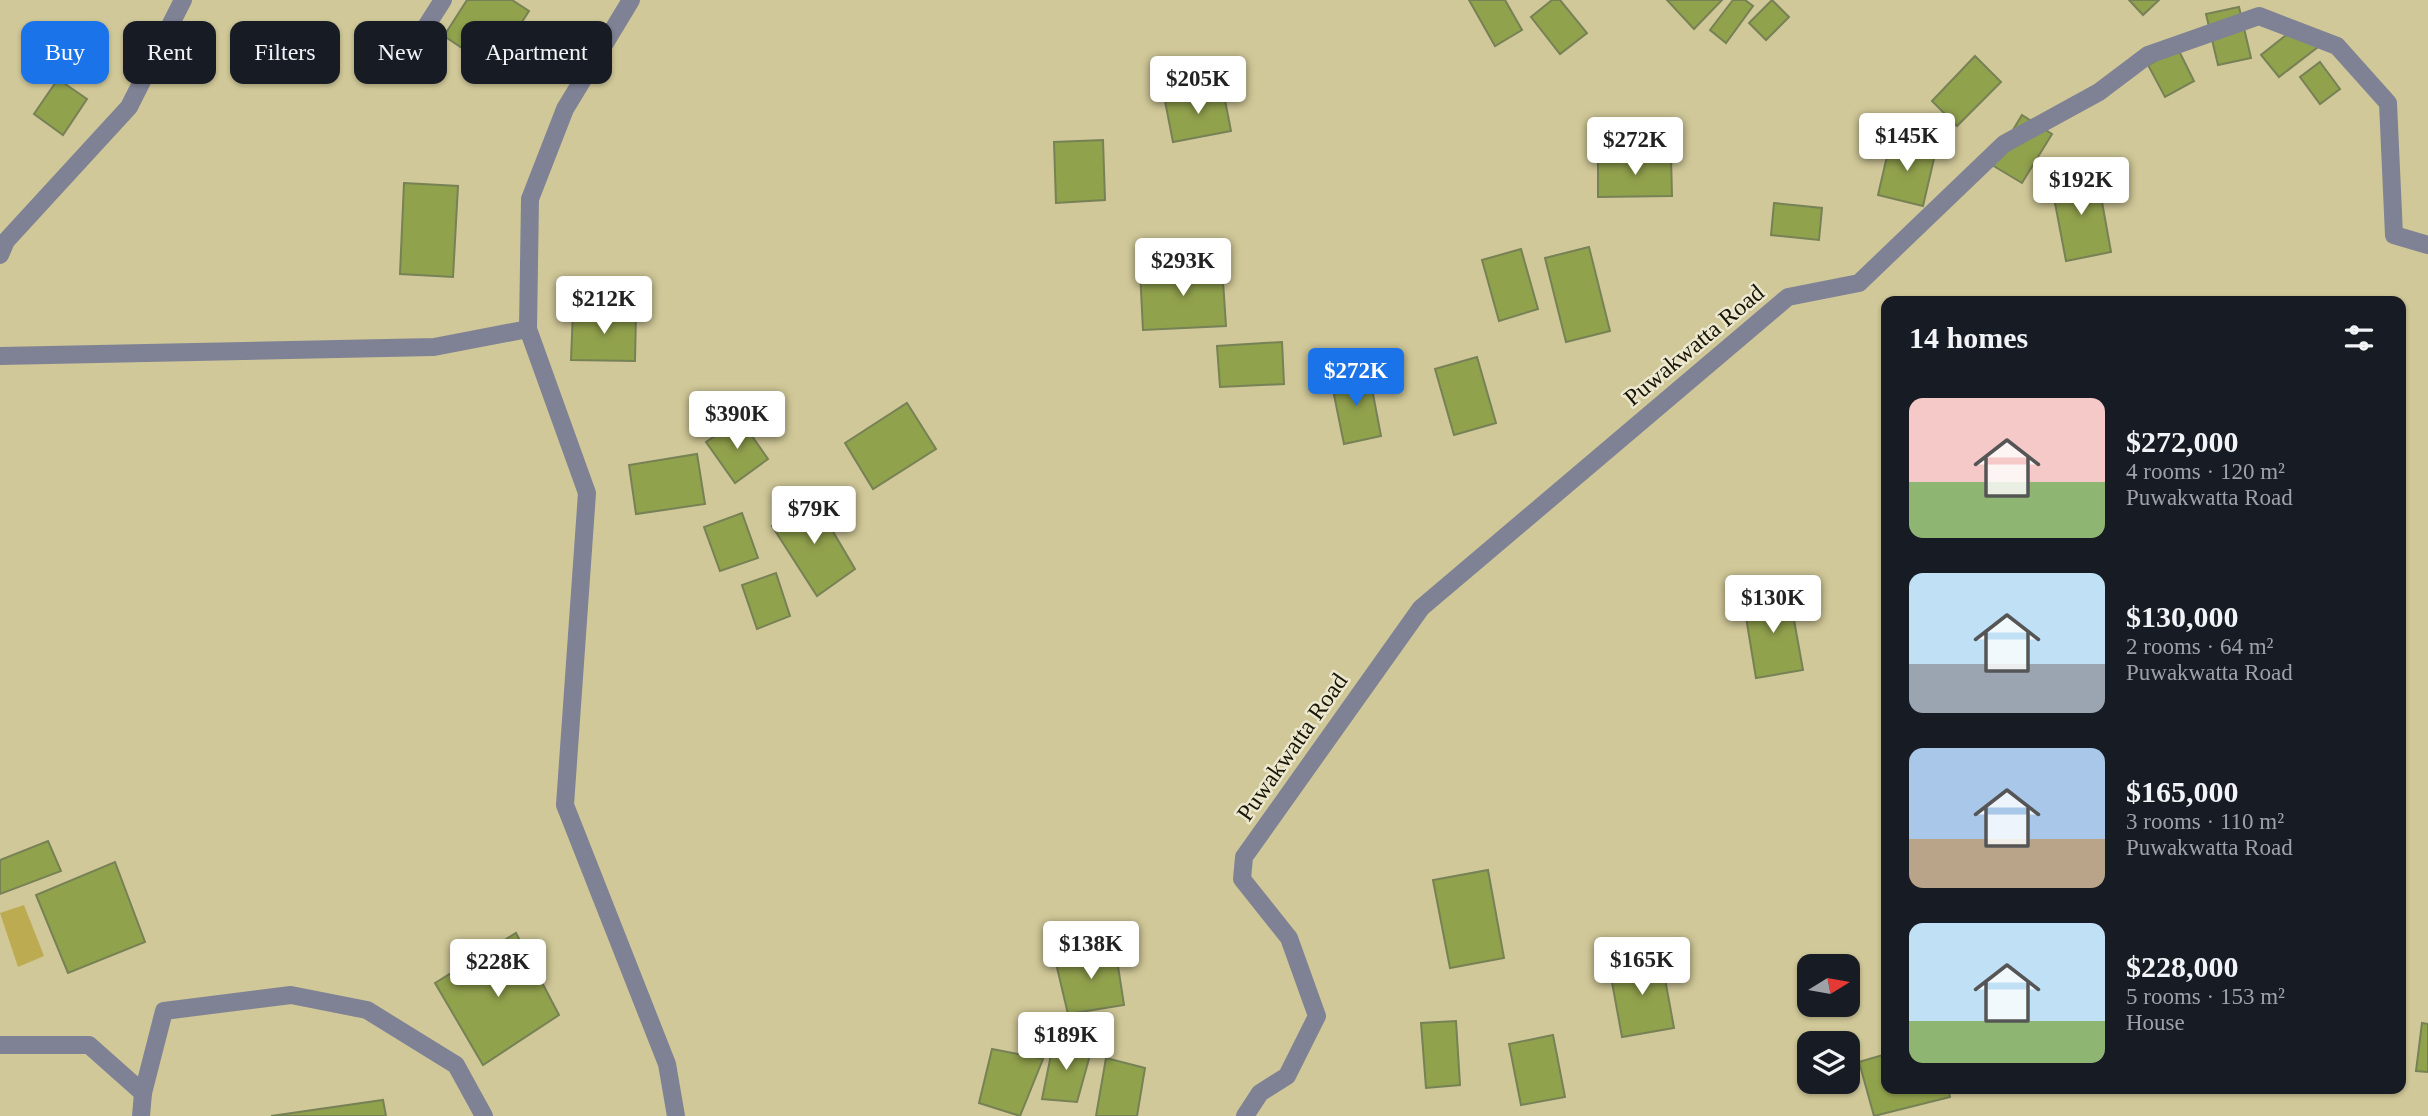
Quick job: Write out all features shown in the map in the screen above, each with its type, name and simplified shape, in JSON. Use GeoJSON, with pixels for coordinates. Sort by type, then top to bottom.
{"type":"FeatureCollection","features":[{"type":"Feature","properties":{"kind":"street"},"geometry":{"type":"LineString","coordinates":[[0,255],[6,241],[129,107],[183,0]]}},
{"type":"Feature","properties":{"kind":"street"},"geometry":{"type":"LineString","coordinates":[[430,21],[443,0]]}},
{"type":"Feature","properties":{"kind":"street"},"geometry":{"type":"LineString","coordinates":[[631,0],[565,109],[530,199],[528,329],[587,494],[565,805],[667,1064],[676,1116]]}},
{"type":"Feature","properties":{"kind":"street","name":"Puwakwatta Road"},"geometry":{"type":"LineString","coordinates":[[1245,1116],[1260,1093],[1287,1076],[1317,1016],[1289,938],[1242,879],[1244,857],[1421,608],[1788,297],[1859,284],[2004,144],[2099,92],[2148,55],[2259,16],[2337,46],[2388,103],[2394,235],[2428,245]]}},
{"type":"Feature","properties":{"kind":"street"},"geometry":{"type":"LineString","coordinates":[[0,356],[434,346],[528,329]]}},
{"type":"Feature","properties":{"kind":"street"},"geometry":{"type":"LineString","coordinates":[[141,1116],[143,1093],[164,1011],[291,995],[367,1010],[456,1065],[483,1108],[484,1116]]}},
{"type":"Feature","properties":{"kind":"street"},"geometry":{"type":"LineString","coordinates":[[0,1045],[89,1045],[143,1093]]}},
{"type":"Feature","properties":{"kind":"shaded area"},"geometry":{"type":"Polygon","coordinates":[[[24,905],[44,956],[18,967],[0,913],[24,905]]]}},
{"type":"Feature","properties":{"kind":"building"},"geometry":{"type":"Polygon","coordinates":[[[467,0],[512,0],[529,11],[523,21],[461,21],[461,47],[447,38],[447,31],[467,0]]]}},
{"type":"Feature","properties":{"kind":"building"},"geometry":{"type":"Polygon","coordinates":[[[1469,0],[1505,0],[1522,30],[1495,46],[1469,0]]]}},
{"type":"Feature","properties":{"kind":"building"},"geometry":{"type":"Polygon","coordinates":[[[1552,0],[1560,0],[1587,33],[1560,54],[1531,17],[1552,0]]]}},
{"type":"Feature","properties":{"kind":"building"},"geometry":{"type":"Polygon","coordinates":[[[1667,0],[1722,0],[1694,29],[1667,0]]]}},
{"type":"Feature","properties":{"kind":"building"},"geometry":{"type":"Polygon","coordinates":[[[1733,0],[1745,0],[1753,6],[1726,43],[1710,30],[1733,0]]]}},
{"type":"Feature","properties":{"kind":"building"},"geometry":{"type":"Polygon","coordinates":[[[1772,0],[1789,17],[1766,40],[1749,23],[1772,0]]]}},
{"type":"Feature","properties":{"kind":"building"},"geometry":{"type":"Polygon","coordinates":[[[2129,0],[2159,0],[2143,15],[2129,0]]]}},
{"type":"Feature","properties":{"kind":"building"},"geometry":{"type":"Polygon","coordinates":[[[2239,7],[2251,58],[2218,65],[2206,14],[2239,7]]]}},
{"type":"Feature","properties":{"kind":"building"},"geometry":{"type":"Polygon","coordinates":[[[2300,24],[2318,47],[2279,77],[2261,55],[2300,24]]]}},
{"type":"Feature","properties":{"kind":"building"},"geometry":{"type":"Polygon","coordinates":[[[2178,49],[2194,81],[2165,97],[2148,65],[2178,49]]]}},
{"type":"Feature","properties":{"kind":"building"},"geometry":{"type":"Polygon","coordinates":[[[1975,56],[2001,82],[1957,126],[1932,101],[1975,56]]]}},
{"type":"Feature","properties":{"kind":"building"},"geometry":{"type":"Polygon","coordinates":[[[2320,62],[2340,89],[2320,104],[2300,77],[2320,62]]]}},
{"type":"Feature","properties":{"kind":"building"},"geometry":{"type":"Polygon","coordinates":[[[55,84],[65,84],[87,99],[63,135],[34,114],[55,84]]]}},
{"type":"Feature","properties":{"kind":"building"},"geometry":{"type":"Polygon","coordinates":[[[1223,90],[1231,131],[1173,142],[1165,101],[1223,90]]]}},
{"type":"Feature","properties":{"kind":"building"},"geometry":{"type":"Polygon","coordinates":[[[2022,115],[2052,134],[2022,183],[1992,165],[2022,115]]]}},
{"type":"Feature","properties":{"kind":"building"},"geometry":{"type":"Polygon","coordinates":[[[1891,139],[1936,150],[1923,206],[1878,195],[1891,139]]]}},
{"type":"Feature","properties":{"kind":"building"},"geometry":{"type":"Polygon","coordinates":[[[1103,140],[1105,200],[1056,203],[1054,142],[1103,140]]]}},
{"type":"Feature","properties":{"kind":"building"},"geometry":{"type":"Polygon","coordinates":[[[1671,156],[1672,196],[1598,197],[1598,157],[1671,156]]]}},
{"type":"Feature","properties":{"kind":"building"},"geometry":{"type":"Polygon","coordinates":[[[2097,174],[2111,252],[2066,261],[2051,182],[2097,174]]]}},
{"type":"Feature","properties":{"kind":"building"},"geometry":{"type":"Polygon","coordinates":[[[404,183],[458,186],[453,277],[400,274],[404,183]]]}},
{"type":"Feature","properties":{"kind":"building"},"geometry":{"type":"Polygon","coordinates":[[[1774,203],[1822,208],[1819,240],[1771,235],[1774,203]]]}},
{"type":"Feature","properties":{"kind":"building"},"geometry":{"type":"Polygon","coordinates":[[[1589,247],[1610,331],[1566,342],[1545,258],[1589,247]]]}},
{"type":"Feature","properties":{"kind":"building"},"geometry":{"type":"Polygon","coordinates":[[[1521,249],[1538,309],[1499,321],[1482,260],[1521,249]]]}},
{"type":"Feature","properties":{"kind":"building"},"geometry":{"type":"Polygon","coordinates":[[[1222,266],[1226,326],[1143,330],[1140,271],[1222,266]]]}},
{"type":"Feature","properties":{"kind":"building"},"geometry":{"type":"Polygon","coordinates":[[[573,311],[636,312],[635,361],[571,360],[573,311]]]}},
{"type":"Feature","properties":{"kind":"building"},"geometry":{"type":"Polygon","coordinates":[[[1282,342],[1284,384],[1220,387],[1217,346],[1282,342]]]}},
{"type":"Feature","properties":{"kind":"building"},"geometry":{"type":"Polygon","coordinates":[[[1477,357],[1496,423],[1454,435],[1435,369],[1477,357]]]}},
{"type":"Feature","properties":{"kind":"building"},"geometry":{"type":"Polygon","coordinates":[[[1369,373],[1381,436],[1344,444],[1331,380],[1369,373]]]}},
{"type":"Feature","properties":{"kind":"building"},"geometry":{"type":"Polygon","coordinates":[[[907,403],[936,449],[873,489],[845,443],[907,403]]]}},
{"type":"Feature","properties":{"kind":"building"},"geometry":{"type":"Polygon","coordinates":[[[740,419],[768,459],[735,483],[706,442],[740,419]]]}},
{"type":"Feature","properties":{"kind":"building"},"geometry":{"type":"Polygon","coordinates":[[[697,454],[705,504],[636,514],[629,465],[697,454]]]}},
{"type":"Feature","properties":{"kind":"building"},"geometry":{"type":"Polygon","coordinates":[[[812,496],[855,569],[817,596],[772,526],[812,496]]]}},
{"type":"Feature","properties":{"kind":"building"},"geometry":{"type":"Polygon","coordinates":[[[742,513],[758,558],[720,571],[704,527],[742,513]]]}},
{"type":"Feature","properties":{"kind":"building"},"geometry":{"type":"Polygon","coordinates":[[[776,573],[790,616],[757,629],[742,585],[776,573]]]}},
{"type":"Feature","properties":{"kind":"building"},"geometry":{"type":"Polygon","coordinates":[[[1789,592],[1803,670],[1756,678],[1743,599],[1789,592]]]}},
{"type":"Feature","properties":{"kind":"building"},"geometry":{"type":"Polygon","coordinates":[[[48,841],[61,871],[0,894],[0,860],[48,841]]]}},
{"type":"Feature","properties":{"kind":"building"},"geometry":{"type":"Polygon","coordinates":[[[115,862],[145,942],[68,973],[36,895],[115,862]]]}},
{"type":"Feature","properties":{"kind":"building"},"geometry":{"type":"Polygon","coordinates":[[[1488,870],[1504,958],[1450,968],[1433,880],[1488,870]]]}},
{"type":"Feature","properties":{"kind":"building"},"geometry":{"type":"Polygon","coordinates":[[[516,933],[559,1015],[483,1065],[435,983],[516,933]]]}},
{"type":"Feature","properties":{"kind":"building"},"geometry":{"type":"Polygon","coordinates":[[[1115,947],[1124,1005],[1068,1014],[1055,959],[1115,947]]]}},
{"type":"Feature","properties":{"kind":"building"},"geometry":{"type":"Polygon","coordinates":[[[1661,957],[1674,1028],[1622,1037],[1609,966],[1661,957]]]}},
{"type":"Feature","properties":{"kind":"building"},"geometry":{"type":"Polygon","coordinates":[[[1456,1021],[1460,1085],[1426,1088],[1421,1023],[1456,1021]]]}},
{"type":"Feature","properties":{"kind":"building"},"geometry":{"type":"Polygon","coordinates":[[[2422,1023],[2428,1024],[2428,1072],[2416,1071],[2422,1023]]]}},
{"type":"Feature","properties":{"kind":"building"},"geometry":{"type":"Polygon","coordinates":[[[1553,1035],[1565,1097],[1521,1105],[1509,1044],[1553,1035]]]}},
{"type":"Feature","properties":{"kind":"building"},"geometry":{"type":"Polygon","coordinates":[[[1054,1040],[1092,1048],[1077,1102],[1042,1099],[1054,1040]]]}},
{"type":"Feature","properties":{"kind":"building"},"geometry":{"type":"Polygon","coordinates":[[[992,1049],[1043,1059],[1020,1116],[979,1103],[992,1049]]]}},
{"type":"Feature","properties":{"kind":"building"},"geometry":{"type":"Polygon","coordinates":[[[1881,1055],[1881,1094],[1949,1094],[1950,1097],[1874,1116],[1860,1062],[1881,1055]]]}},
{"type":"Feature","properties":{"kind":"building"},"geometry":{"type":"Polygon","coordinates":[[[1106,1058],[1145,1068],[1137,1116],[1096,1116],[1106,1058]]]}},
{"type":"Feature","properties":{"kind":"building"},"geometry":{"type":"Polygon","coordinates":[[[383,1100],[386,1116],[271,1116],[383,1100]]]}}]}
